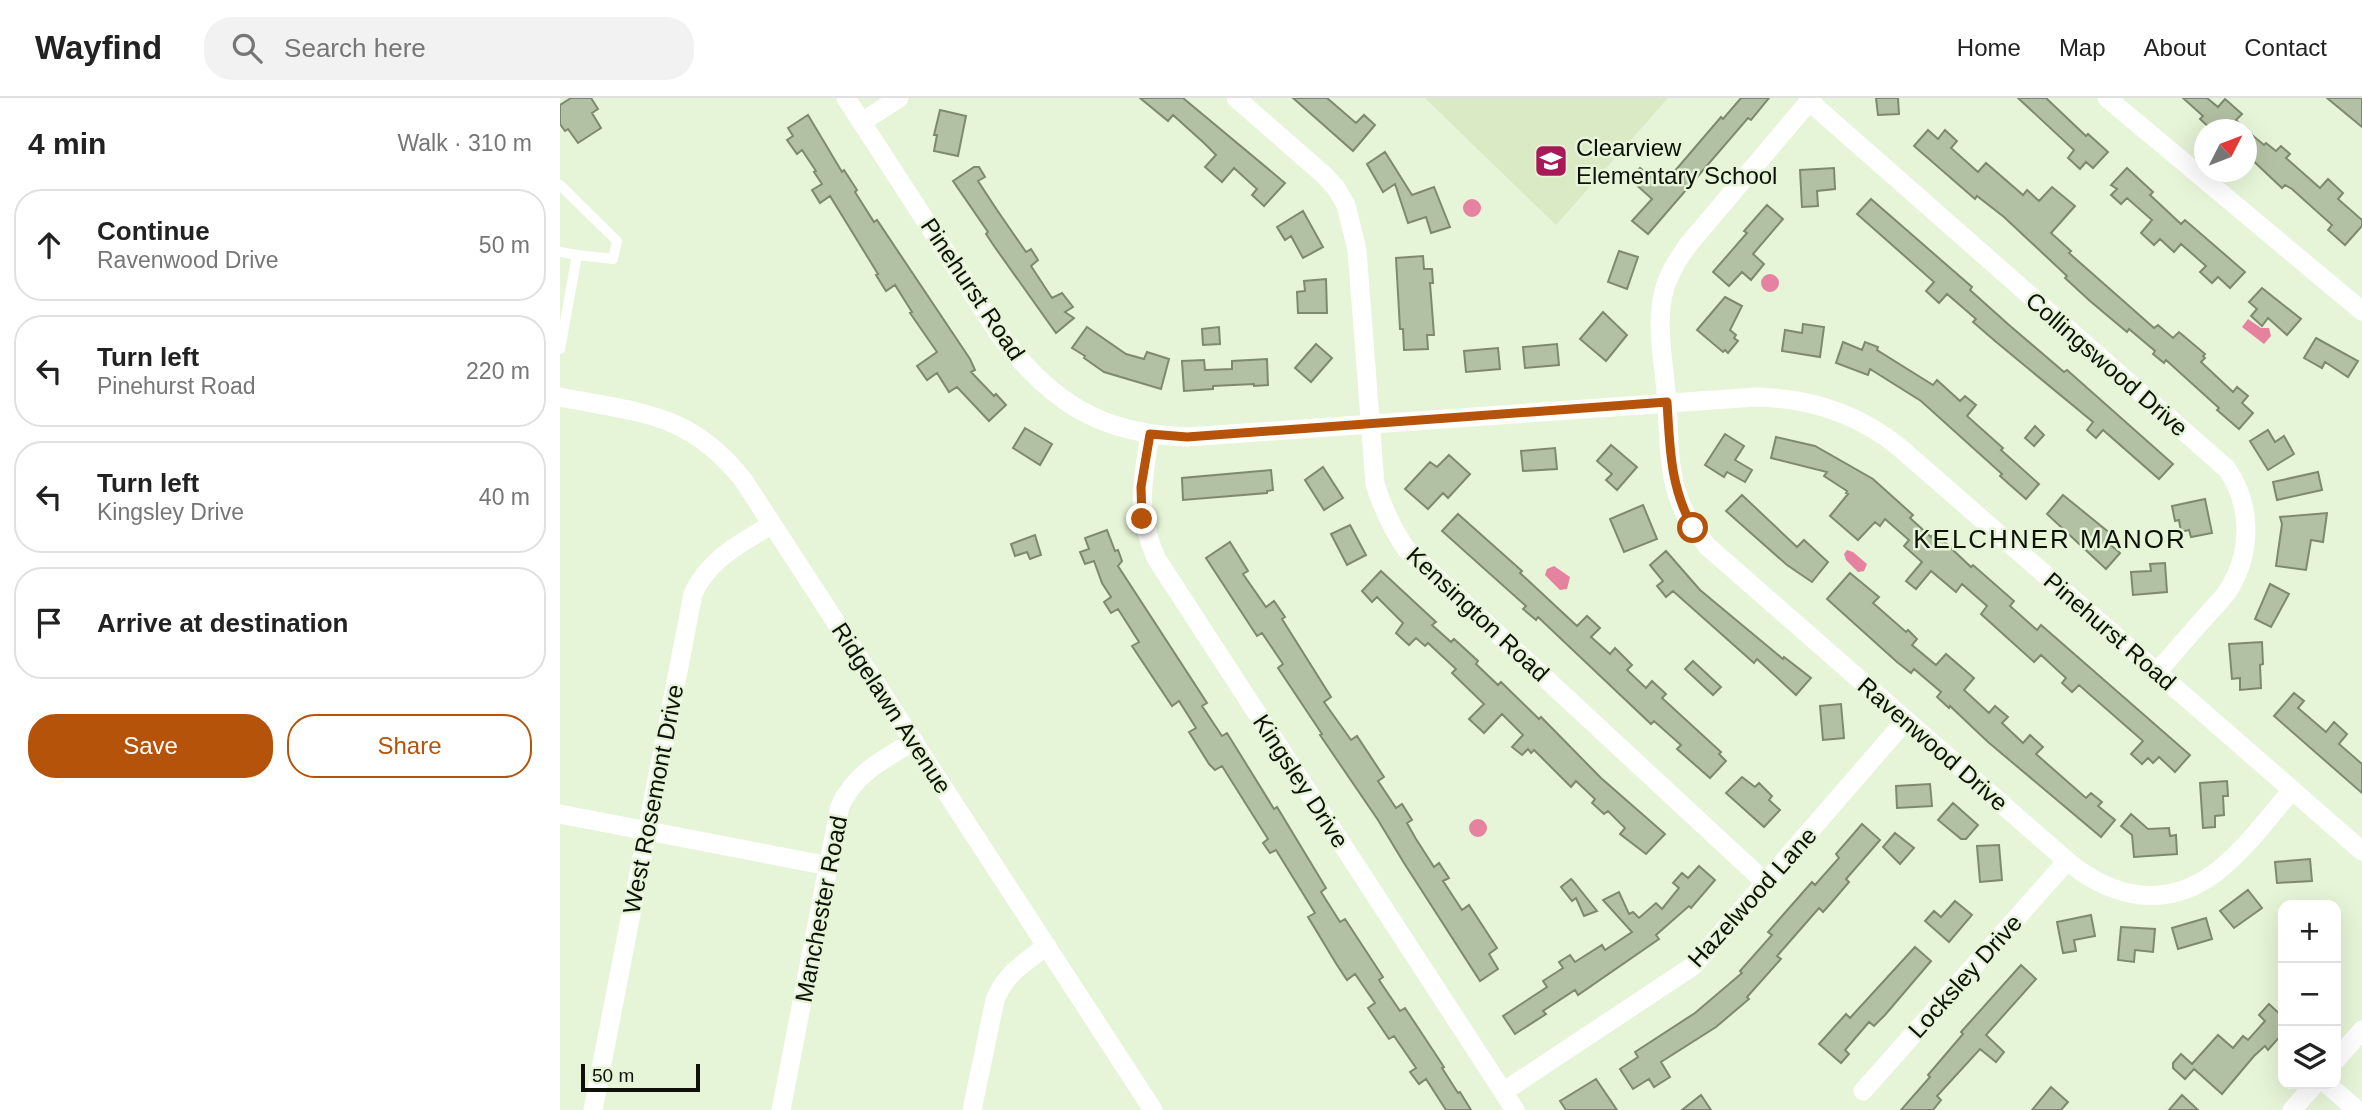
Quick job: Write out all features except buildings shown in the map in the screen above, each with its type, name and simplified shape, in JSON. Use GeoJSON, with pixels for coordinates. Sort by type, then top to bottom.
{"type":"FeatureCollection","features":[{"type":"Feature","properties":{"kind":"street","name":"Pinehurst Road"},"geometry":{"type":"LineString","coordinates":[[846,98],[1018,360],[1050,391],[1068,404],[1113,425],[1150,434],[1187,437],[1667,402],[1785,398],[1837,410],[1870,426],[1899,447],[2362,851]]}},
{"type":"Feature","properties":{"kind":"street"},"geometry":{"type":"LineString","coordinates":[[862,122],[899,98]]}},
{"type":"Feature","properties":{"kind":"street","name":"Kensington Road"},"geometry":{"type":"LineString","coordinates":[[1236,98],[1324,175],[1346,205],[1357,250],[1376,484],[1383,510],[1393,531],[1407,550],[1766,883]]}},
{"type":"Feature","properties":{"kind":"street"},"geometry":{"type":"LineString","coordinates":[[2107,98],[2362,311]]}},
{"type":"Feature","properties":{"kind":"street","name":"Ravenwood Drive"},"geometry":{"type":"LineString","coordinates":[[1810,100],[1688,245],[1665,287],[1660,322],[1674,482],[1683,510],[1693,528],[1707,546],[2067,861],[2086,877],[2103,886],[2122,892],[2151,895],[2180,891],[2198,883],[2230,860],[2292,790]]}},
{"type":"Feature","properties":{"kind":"street","name":"Collingswood Drive"},"geometry":{"type":"LineString","coordinates":[[1810,100],[2227,469],[2237,484],[2244,501],[2246,520],[2243,556],[2238,571],[2230,589],[2157,673]]}},
{"type":"Feature","properties":{"kind":"street","name":"Ridgelawn Avenue"},"geometry":{"type":"LineString","coordinates":[[560,397],[646,414],[672,422],[696,434],[727,460],[744,481],[1153,1110]]}},
{"type":"Feature","properties":{"kind":"street","name":"Kingsley Drive"},"geometry":{"type":"LineString","coordinates":[[1150,434],[1141,498],[1142,519],[1156,558],[1515,1110]]}},
{"type":"Feature","properties":{"kind":"street","name":"West Rosemont Drive"},"geometry":{"type":"LineString","coordinates":[[593,1110],[694,594],[700,578],[711,565],[772,524]]}},
{"type":"Feature","properties":{"kind":"street","name":"Hazelwood Lane"},"geometry":{"type":"LineString","coordinates":[[1503,1092],[1680,976],[1714,944],[1906,720]]}},
{"type":"Feature","properties":{"kind":"street","name":"Manchester Road"},"geometry":{"type":"LineString","coordinates":[[781,1110],[841,806],[848,790],[859,777],[914,741]]}},
{"type":"Feature","properties":{"kind":"street"},"geometry":{"type":"LineString","coordinates":[[560,814],[829,866]]}},
{"type":"Feature","properties":{"kind":"street","name":"Locksley Drive"},"geometry":{"type":"LineString","coordinates":[[1863,1091],[2067,861]]}},
{"type":"Feature","properties":{"kind":"street"},"geometry":{"type":"LineString","coordinates":[[972,1110],[999,989],[1014,970],[1047,946]]}},
{"type":"Feature","properties":{"kind":"street"},"geometry":{"type":"LineString","coordinates":[[2341,1054],[2362,1030]]}},
{"type":"Feature","properties":{"kind":"street"},"geometry":{"type":"LineString","coordinates":[[2292,1110],[2311,1089]]}},
{"type":"Feature","properties":{"kind":"street"},"geometry":{"type":"LineString","coordinates":[[2333,1089],[2357,1110]]}},
{"type":"Feature","properties":{"kind":"lane"},"geometry":{"type":"LineString","coordinates":[[560,185],[617,241],[613,259],[560,252]]}},
{"type":"Feature","properties":{"kind":"lane"},"geometry":{"type":"LineString","coordinates":[[560,349],[577,255]]}},
{"type":"Feature","properties":{"kind":"shaded area","name":"Clearview Elementary School"},"geometry":{"type":"Polygon","coordinates":[[[1425,98],[1668,98],[1556,225],[1425,98]]]}},
{"type":"Feature","properties":{"kind":"shaded area"},"geometry":{"type":"Polygon","coordinates":[[[1468,199],[1476,199],[1481,208],[1479,215],[1468,217],[1463,212],[1463,204],[1468,199]]]}},
{"type":"Feature","properties":{"kind":"shaded area"},"geometry":{"type":"Polygon","coordinates":[[[1770,274],[1776,277],[1779,283],[1776,289],[1770,292],[1764,289],[1761,283],[1764,277],[1770,274]]]}},
{"type":"Feature","properties":{"kind":"shaded area"},"geometry":{"type":"Polygon","coordinates":[[[2248,319],[2261,328],[2269,328],[2271,336],[2264,344],[2242,327],[2248,319]]]}},
{"type":"Feature","properties":{"kind":"shaded area"},"geometry":{"type":"Polygon","coordinates":[[[1847,550],[1867,564],[1864,571],[1858,572],[1846,560],[1844,554],[1847,550]]]}},
{"type":"Feature","properties":{"kind":"shaded area"},"geometry":{"type":"Polygon","coordinates":[[[1554,566],[1570,577],[1567,589],[1560,590],[1545,575],[1547,569],[1554,566]]]}},
{"type":"Feature","properties":{"kind":"shaded area"},"geometry":{"type":"Polygon","coordinates":[[[1478,819],[1484,822],[1487,828],[1484,834],[1478,837],[1472,834],[1469,828],[1472,822],[1478,819]]]}},
{"type":"Feature","properties":{"kind":"place","name":"Clearview Elementary School"},"geometry":{"type":"Point","coordinates":[1551,161]}},
{"type":"Feature","properties":{"kind":"district","name":"KELCHNER MANOR"},"geometry":{"type":"Point","coordinates":[2050,539]}},
{"type":"Feature","properties":{"kind":"route"},"geometry":{"type":"LineString","coordinates":[[1142,519],[1141,487],[1150,434],[1187,437],[1667,402],[1675,489],[1693,528]]}}]}
